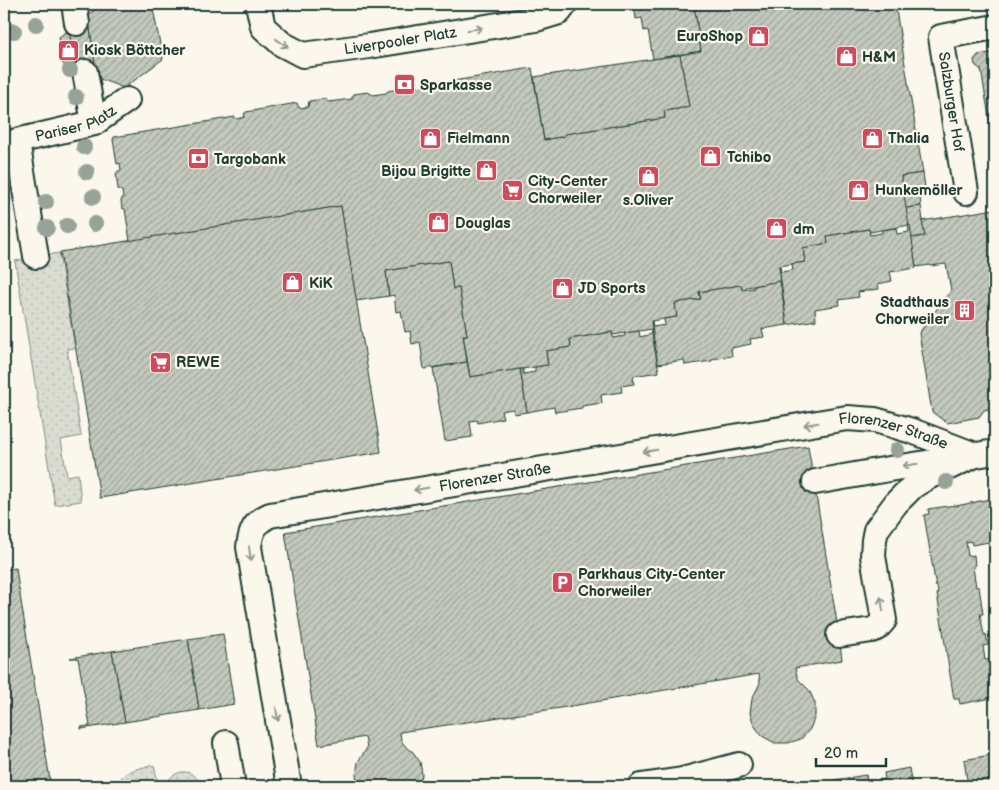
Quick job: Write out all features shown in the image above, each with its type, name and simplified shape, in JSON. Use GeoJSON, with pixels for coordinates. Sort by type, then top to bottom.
{"type":"FeatureCollection","features":[{"type":"Feature","properties":{"kind":"street","name":"Liverpooler Platz"},"geometry":{"type":"LineString","coordinates":[[258,4],[263,27],[282,44],[303,55],[536,19],[560,12],[565,4]]}},
{"type":"Feature","properties":{"kind":"street","name":"Salzburger Hof"},"geometry":{"type":"LineString","coordinates":[[966,192],[941,37],[995,27]]}},
{"type":"Feature","properties":{"kind":"street"},"geometry":{"type":"LineString","coordinates":[[85,72],[94,123]]}},
{"type":"Feature","properties":{"kind":"street","name":"Pariser Platz"},"geometry":{"type":"LineString","coordinates":[[36,256],[8,144],[94,123],[127,100]]}},
{"type":"Feature","properties":{"kind":"street","name":"Florenzer Straße"},"geometry":{"type":"LineString","coordinates":[[289,786],[249,547],[250,536],[255,526],[262,519],[270,515],[847,418],[875,420],[985,454]]}},
{"type":"Feature","properties":{"kind":"street"},"geometry":{"type":"LineString","coordinates":[[815,482],[890,468],[985,454]]}},
{"type":"Feature","properties":{"kind":"street"},"geometry":{"type":"LineString","coordinates":[[839,635],[872,630],[877,628],[884,620],[873,556],[874,540],[876,530],[896,502],[909,489],[926,478],[985,454]]}},
{"type":"Feature","properties":{"kind":"street"},"geometry":{"type":"LineString","coordinates":[[226,743],[232,786]]}},
{"type":"Feature","properties":{"kind":"street"},"geometry":{"type":"LineString","coordinates":[[641,786],[682,780],[739,765]]}},
{"type":"Feature","properties":{"kind":"shaded area"},"geometry":{"type":"Polygon","coordinates":[[[59,253],[75,348],[67,349],[81,436],[61,440],[67,476],[78,474],[81,501],[55,505],[15,261],[59,253]]]}},
{"type":"Feature","properties":{"kind":"shaded area"},"geometry":{"type":"Polygon","coordinates":[[[154,765],[158,783],[180,772],[184,772],[194,776],[202,786],[118,786],[123,776],[127,773],[154,765]]]}},
{"type":"Feature","properties":{"kind":"building"},"geometry":{"type":"Polygon","coordinates":[[[102,4],[152,4],[163,59],[124,88],[97,78],[88,15],[102,4]]]}},
{"type":"Feature","properties":{"kind":"building"},"geometry":{"type":"Polygon","coordinates":[[[634,4],[694,4],[701,51],[653,59],[648,30],[644,31],[642,18],[636,19],[634,4]]]}},
{"type":"Feature","properties":{"kind":"building","name":"City-Center Chorweiler"},"geometry":{"type":"Polygon","coordinates":[[[694,4],[895,4],[923,173],[901,176],[910,225],[870,232],[869,229],[827,236],[828,243],[803,248],[805,262],[779,266],[781,281],[742,288],[741,285],[699,292],[701,299],[675,303],[677,317],[651,321],[652,329],[613,335],[612,332],[570,339],[571,347],[546,351],[548,365],[470,377],[463,335],[467,335],[459,288],[453,289],[449,261],[386,271],[389,296],[356,301],[341,206],[130,241],[125,209],[122,208],[122,191],[118,189],[116,174],[118,171],[121,171],[120,163],[117,164],[114,137],[235,117],[237,119],[245,117],[244,114],[246,112],[297,103],[299,108],[308,107],[309,101],[325,99],[328,102],[352,99],[354,94],[368,92],[373,95],[409,87],[532,68],[544,140],[565,136],[565,134],[665,118],[664,111],[689,107],[680,55],[701,51],[694,4]]]}},
{"type":"Feature","properties":{"kind":"building"},"geometry":{"type":"Polygon","coordinates":[[[88,15],[97,78],[70,67],[73,64],[70,35],[66,32],[88,15]]]}},
{"type":"Feature","properties":{"kind":"building"},"geometry":{"type":"Polygon","coordinates":[[[66,32],[70,35],[73,64],[70,67],[63,64],[59,37],[66,32]]]}},
{"type":"Feature","properties":{"kind":"building"},"geometry":{"type":"Polygon","coordinates":[[[995,52],[995,154],[981,69],[975,65],[974,60],[978,55],[995,52]]]}},
{"type":"Feature","properties":{"kind":"building"},"geometry":{"type":"Polygon","coordinates":[[[680,55],[689,107],[664,111],[665,118],[565,134],[565,136],[544,140],[534,77],[680,55]]]}},
{"type":"Feature","properties":{"kind":"building"},"geometry":{"type":"Polygon","coordinates":[[[923,173],[925,187],[919,188],[921,206],[906,208],[901,176],[923,173]]]}},
{"type":"Feature","properties":{"kind":"building"},"geometry":{"type":"Polygon","coordinates":[[[341,206],[381,452],[100,498],[60,252],[341,206]]]}},
{"type":"Feature","properties":{"kind":"building"},"geometry":{"type":"Polygon","coordinates":[[[921,206],[925,236],[911,238],[906,208],[921,206]]]}},
{"type":"Feature","properties":{"kind":"building","name":"Stadthaus Chorweiler"},"geometry":{"type":"Polygon","coordinates":[[[995,209],[995,408],[984,410],[979,417],[947,423],[932,412],[919,333],[951,290],[946,264],[916,267],[911,238],[925,236],[922,221],[995,209]]]}},
{"type":"Feature","properties":{"kind":"building"},"geometry":{"type":"Polygon","coordinates":[[[910,225],[916,268],[890,272],[892,281],[878,284],[879,289],[858,292],[859,297],[839,300],[840,305],[815,309],[816,320],[787,325],[779,266],[781,272],[793,270],[792,264],[805,262],[803,248],[828,243],[827,236],[869,229],[870,235],[882,233],[882,230],[896,228],[897,234],[909,232],[908,226],[910,225]]]}},
{"type":"Feature","properties":{"kind":"building"},"geometry":{"type":"Polygon","coordinates":[[[449,261],[453,289],[459,288],[467,335],[463,335],[467,362],[424,369],[420,342],[412,344],[410,331],[405,332],[401,311],[396,312],[394,295],[389,296],[386,271],[449,261]]]}},
{"type":"Feature","properties":{"kind":"building"},"geometry":{"type":"Polygon","coordinates":[[[780,281],[787,325],[762,329],[764,337],[750,339],[751,344],[731,348],[732,356],[685,365],[684,360],[658,364],[651,321],[653,327],[665,325],[664,319],[677,317],[675,303],[701,299],[699,292],[741,285],[742,290],[780,281]]]}},
{"type":"Feature","properties":{"kind":"building"},"geometry":{"type":"Polygon","coordinates":[[[639,331],[640,337],[652,334],[659,372],[633,376],[634,384],[621,386],[622,392],[601,395],[602,403],[555,412],[554,407],[527,412],[520,369],[523,369],[523,374],[535,372],[535,367],[548,365],[546,351],[571,347],[570,339],[612,332],[613,338],[625,336],[625,333],[639,331]]]}},
{"type":"Feature","properties":{"kind":"building"},"geometry":{"type":"Polygon","coordinates":[[[467,362],[470,377],[520,369],[527,412],[514,414],[513,409],[501,411],[503,418],[478,423],[477,420],[470,421],[472,437],[445,441],[433,368],[467,362]]]}},
{"type":"Feature","properties":{"kind":"building","name":"Parkhaus City-Center Chorweiler"},"geometry":{"type":"Polygon","coordinates":[[[808,446],[842,660],[795,668],[798,679],[809,690],[815,703],[815,716],[810,729],[801,739],[788,743],[775,743],[762,736],[754,725],[750,713],[752,699],[760,683],[759,674],[560,708],[400,732],[404,745],[413,752],[420,762],[422,774],[420,786],[358,786],[356,775],[358,762],[367,748],[365,737],[319,745],[285,532],[808,446]]]}},
{"type":"Feature","properties":{"kind":"building"},"geometry":{"type":"Polygon","coordinates":[[[995,498],[995,541],[972,545],[971,541],[966,542],[968,556],[974,555],[975,566],[973,567],[976,587],[979,587],[983,614],[980,614],[988,645],[983,646],[985,660],[994,659],[993,655],[995,655],[995,697],[960,704],[959,699],[954,699],[924,515],[929,514],[928,509],[956,506],[995,498]]]}},
{"type":"Feature","properties":{"kind":"building"},"geometry":{"type":"Polygon","coordinates":[[[16,568],[51,786],[6,786],[4,772],[4,570],[16,568]]]}},
{"type":"Feature","properties":{"kind":"building"},"geometry":{"type":"Polygon","coordinates":[[[223,634],[234,704],[199,710],[188,639],[223,634]]]}},
{"type":"Feature","properties":{"kind":"building"},"geometry":{"type":"Polygon","coordinates":[[[188,639],[199,710],[125,722],[112,651],[188,639]]]}},
{"type":"Feature","properties":{"kind":"building"},"geometry":{"type":"Polygon","coordinates":[[[112,651],[125,722],[81,729],[81,727],[90,726],[78,658],[70,658],[112,651]]]}},
{"type":"Feature","properties":{"kind":"building"},"geometry":{"type":"Polygon","coordinates":[[[995,754],[995,786],[968,786],[964,760],[995,754]]]}},
{"type":"Feature","properties":{"kind":"building"},"geometry":{"type":"Polygon","coordinates":[[[909,768],[912,786],[816,786],[820,780],[826,784],[834,783],[834,780],[866,775],[867,782],[885,779],[884,773],[909,768]]]}},
{"type":"Feature","properties":{"kind":"place","name":"EuroShop"},"geometry":{"type":"Point","coordinates":[759,36]}},
{"type":"Feature","properties":{"kind":"place","name":"Kiosk Böttcher"},"geometry":{"type":"Point","coordinates":[68,50]}},
{"type":"Feature","properties":{"kind":"place","name":"H&M"},"geometry":{"type":"Point","coordinates":[846,57]}},
{"type":"Feature","properties":{"kind":"place","name":"Sparkasse"},"geometry":{"type":"Point","coordinates":[404,85]}},
{"type":"Feature","properties":{"kind":"place","name":"Fielmann"},"geometry":{"type":"Point","coordinates":[431,138]}},
{"type":"Feature","properties":{"kind":"place","name":"Thalia"},"geometry":{"type":"Point","coordinates":[872,138]}},
{"type":"Feature","properties":{"kind":"place","name":"Tchibo"},"geometry":{"type":"Point","coordinates":[711,157]}},
{"type":"Feature","properties":{"kind":"place","name":"Targobank"},"geometry":{"type":"Point","coordinates":[198,159]}},
{"type":"Feature","properties":{"kind":"place","name":"Bijou Brigitte"},"geometry":{"type":"Point","coordinates":[487,171]}},
{"type":"Feature","properties":{"kind":"place","name":"s.Oliver"},"geometry":{"type":"Point","coordinates":[648,177]}},
{"type":"Feature","properties":{"kind":"place","name":"City-Center Chorweiler"},"geometry":{"type":"Point","coordinates":[512,190]}},
{"type":"Feature","properties":{"kind":"place","name":"Hunkemöller"},"geometry":{"type":"Point","coordinates":[859,190]}},
{"type":"Feature","properties":{"kind":"place","name":"Douglas"},"geometry":{"type":"Point","coordinates":[439,223]}},
{"type":"Feature","properties":{"kind":"place","name":"dm"},"geometry":{"type":"Point","coordinates":[777,229]}},
{"type":"Feature","properties":{"kind":"place","name":"KiK"},"geometry":{"type":"Point","coordinates":[293,283]}},
{"type":"Feature","properties":{"kind":"place","name":"JD Sports"},"geometry":{"type":"Point","coordinates":[562,288]}},
{"type":"Feature","properties":{"kind":"place","name":"Stadthaus Chorweiler"},"geometry":{"type":"Point","coordinates":[965,311]}},
{"type":"Feature","properties":{"kind":"place","name":"REWE"},"geometry":{"type":"Point","coordinates":[160,362]}},
{"type":"Feature","properties":{"kind":"place","name":"Parkhaus City-Center Chorweiler"},"geometry":{"type":"Point","coordinates":[562,583]}}]}
